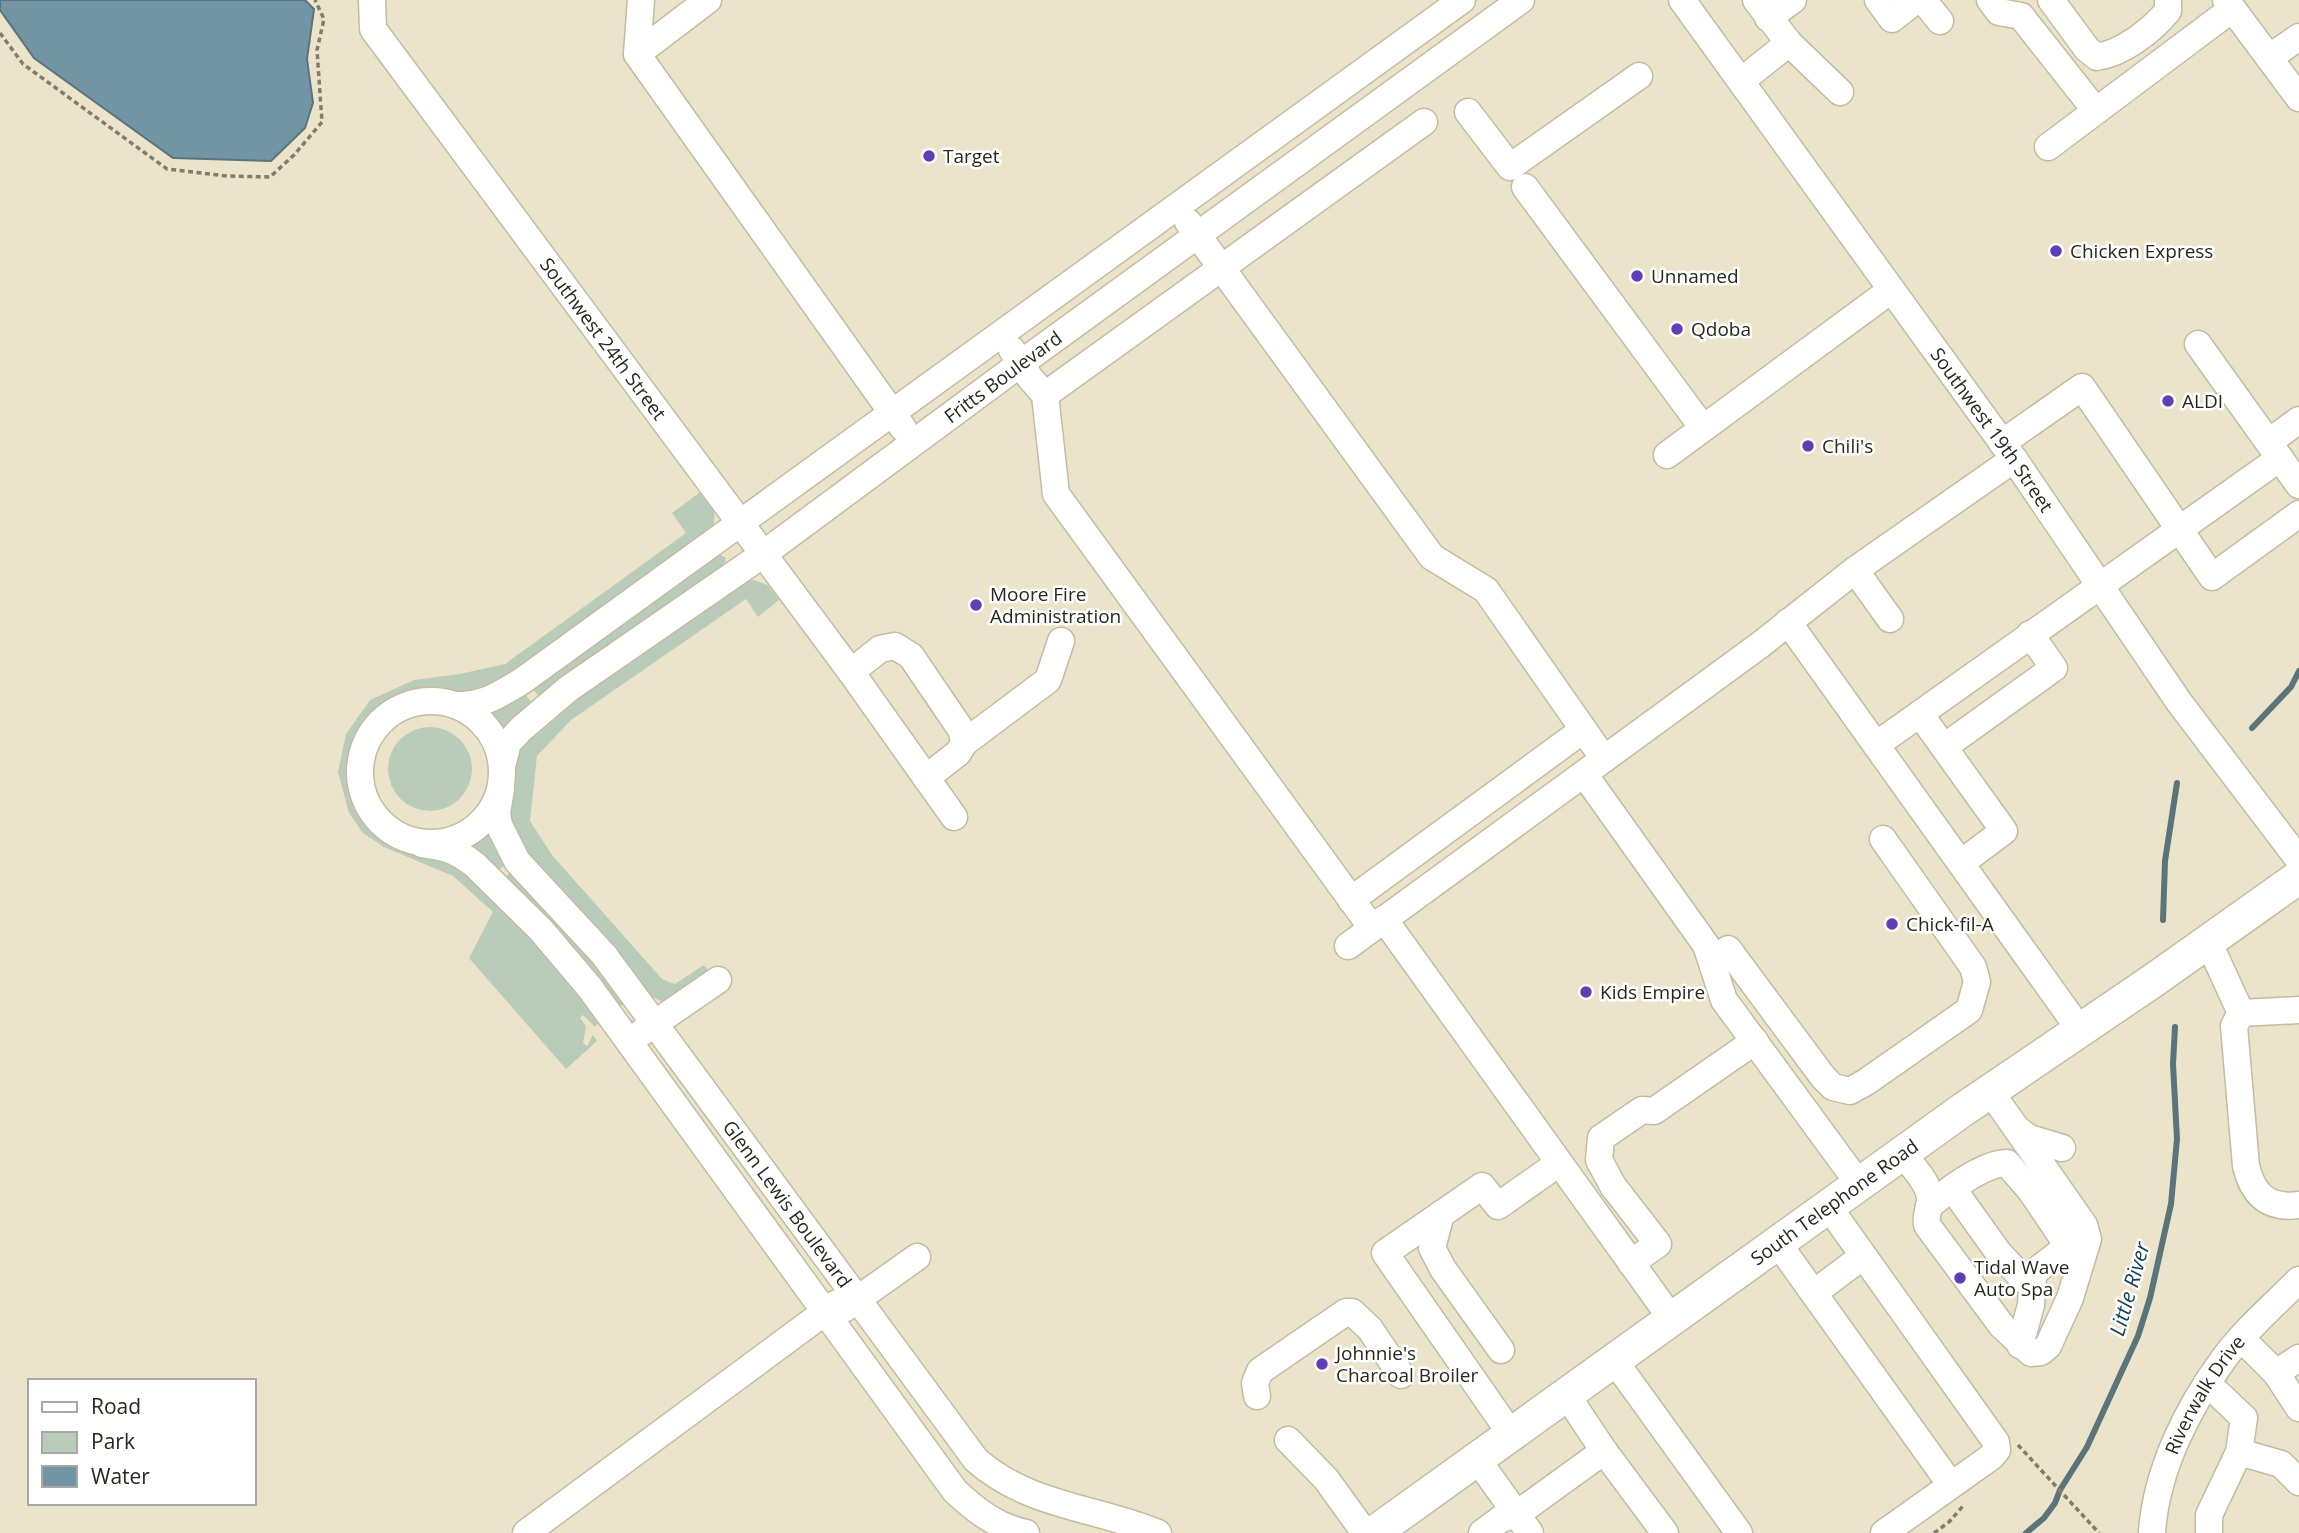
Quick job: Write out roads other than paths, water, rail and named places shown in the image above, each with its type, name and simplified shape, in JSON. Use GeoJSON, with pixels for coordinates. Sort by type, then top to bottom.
{"type":"FeatureCollection","features":[{"type":"Feature","properties":{"kind":"main road","name":"South Telephone Road"},"geometry":{"type":"LineString","coordinates":[[1374,1533],[1859,1184],[1911,1165],[1995,1088],[2299,877]]}},
{"type":"Feature","properties":{"kind":"street","name":"Southwest 24th Street"},"geometry":{"type":"LineString","coordinates":[[372,0],[373,29],[851,672],[954,817]]}},
{"type":"Feature","properties":{"kind":"street"},"geometry":{"type":"LineString","coordinates":[[641,0],[637,54],[913,443]]}},
{"type":"Feature","properties":{"kind":"street","name":"Fritts Boulevard"},"geometry":{"type":"LineString","coordinates":[[456,705],[473,705],[499,695],[522,681],[1462,0]]}},
{"type":"Feature","properties":{"kind":"street","name":"Fritts Boulevard"},"geometry":{"type":"LineString","coordinates":[[501,777],[508,743],[568,689],[762,555],[1521,0]]}},
{"type":"Feature","properties":{"kind":"street","name":"Southwest 19th Street"},"geometry":{"type":"LineString","coordinates":[[1682,0],[2008,451],[2179,702],[2299,860]]}},
{"type":"Feature","properties":{"kind":"street"},"geometry":{"type":"LineString","coordinates":[[1793,0],[1762,9],[1789,43],[1840,92]]}},
{"type":"Feature","properties":{"kind":"street"},"geometry":{"type":"LineString","coordinates":[[1878,0],[1892,19],[1916,0]]}},
{"type":"Feature","properties":{"kind":"street"},"geometry":{"type":"LineString","coordinates":[[1923,0],[1940,20]]}},
{"type":"Feature","properties":{"kind":"street"},"geometry":{"type":"LineString","coordinates":[[1990,0],[1999,12],[2021,16],[2096,111]]}},
{"type":"Feature","properties":{"kind":"street"},"geometry":{"type":"LineString","coordinates":[[2021,16],[2043,0]]}},
{"type":"Feature","properties":{"kind":"street"},"geometry":{"type":"LineString","coordinates":[[2051,0],[2087,49],[2096,57],[2112,55],[2166,8],[2185,44]]}},
{"type":"Feature","properties":{"kind":"street"},"geometry":{"type":"LineString","coordinates":[[637,54],[705,1]]}},
{"type":"Feature","properties":{"kind":"street"},"geometry":{"type":"LineString","coordinates":[[2048,146],[2185,44],[2229,5],[2299,98]]}},
{"type":"Feature","properties":{"kind":"street"},"geometry":{"type":"LineString","coordinates":[[2269,58],[2299,37]]}},
{"type":"Feature","properties":{"kind":"street"},"geometry":{"type":"LineString","coordinates":[[1741,81],[1789,43]]}},
{"type":"Feature","properties":{"kind":"street"},"geometry":{"type":"LineString","coordinates":[[1468,112],[1510,167],[1639,76]]}},
{"type":"Feature","properties":{"kind":"street"},"geometry":{"type":"LineString","coordinates":[[1045,395],[1424,122]]}},
{"type":"Feature","properties":{"kind":"street"},"geometry":{"type":"LineString","coordinates":[[1525,187],[1703,428]]}},
{"type":"Feature","properties":{"kind":"street"},"geometry":{"type":"LineString","coordinates":[[1177,206],[1432,557],[1486,590],[1583,730],[1594,766],[1706,945],[1724,1000],[1859,1184]]}},
{"type":"Feature","properties":{"kind":"street"},"geometry":{"type":"LineString","coordinates":[[1667,455],[1891,290]]}},
{"type":"Feature","properties":{"kind":"street"},"geometry":{"type":"LineString","coordinates":[[1003,333],[1020,364],[1045,395],[1056,494],[1352,900],[1378,923],[1559,1163],[1671,1318]]}},
{"type":"Feature","properties":{"kind":"street"},"geometry":{"type":"LineString","coordinates":[[2199,344],[2299,485]]}},
{"type":"Feature","properties":{"kind":"street"},"geometry":{"type":"LineString","coordinates":[[1348,946],[1788,622],[2008,451],[2082,387],[2212,577],[2299,514]]}},
{"type":"Feature","properties":{"kind":"street"},"geometry":{"type":"LineString","coordinates":[[1876,745],[2179,529],[2274,450],[2299,420]]}},
{"type":"Feature","properties":{"kind":"street"},"geometry":{"type":"LineString","coordinates":[[1855,570],[1890,619]]}},
{"type":"Feature","properties":{"kind":"street"},"geometry":{"type":"LineString","coordinates":[[1788,622],[2080,1030]]}},
{"type":"Feature","properties":{"kind":"street"},"geometry":{"type":"LineString","coordinates":[[1944,747],[2054,668],[2030,634]]}},
{"type":"Feature","properties":{"kind":"street"},"geometry":{"type":"LineString","coordinates":[[926,778],[958,752],[964,743],[1048,680],[1061,641]]}},
{"type":"Feature","properties":{"kind":"street"},"geometry":{"type":"LineString","coordinates":[[851,672],[880,649],[895,646],[911,656],[962,731],[964,743]]}},
{"type":"Feature","properties":{"kind":"street"},"geometry":{"type":"LineString","coordinates":[[432,700],[456,705],[477,717],[492,735],[500,752],[501,777],[494,807],[482,823],[468,834],[446,843],[422,844],[399,836],[379,822],[366,802],[359,779],[361,755],[371,733],[387,715],[408,704],[432,700]]}},
{"type":"Feature","properties":{"kind":"street"},"geometry":{"type":"LineString","coordinates":[[1920,713],[2004,831],[1961,863]]}},
{"type":"Feature","properties":{"kind":"street"},"geometry":{"type":"LineString","coordinates":[[1352,900],[1583,730]]}},
{"type":"Feature","properties":{"kind":"street","name":"Glenn Lewis Boulevard"},"geometry":{"type":"LineString","coordinates":[[501,777],[497,813],[499,825],[517,861],[604,955],[976,1460],[994,1476],[1019,1490],[1158,1533]]}},
{"type":"Feature","properties":{"kind":"street"},"geometry":{"type":"LineString","coordinates":[[1882,839],[1973,967],[1977,982],[1973,994],[1969,1010],[1866,1082],[1850,1090],[1833,1087],[1733,945],[1834,1073],[1845,1077],[1870,1065],[1955,1002],[1964,983],[1882,839]]}},
{"type":"Feature","properties":{"kind":"street","name":"Glenn Lewis Boulevard"},"geometry":{"type":"LineString","coordinates":[[422,844],[445,847],[459,853],[494,882],[566,957],[955,1491],[974,1509],[995,1522],[1025,1533]]}},
{"type":"Feature","properties":{"kind":"street"},"geometry":{"type":"LineString","coordinates":[[2208,941],[2238,1020],[2246,1166],[2250,1185],[2260,1196],[2273,1203],[2299,1205]]}},
{"type":"Feature","properties":{"kind":"street"},"geometry":{"type":"LineString","coordinates":[[629,1042],[718,981]]}},
{"type":"Feature","properties":{"kind":"street"},"geometry":{"type":"LineString","coordinates":[[2238,1020],[2299,1010]]}},
{"type":"Feature","properties":{"kind":"street"},"geometry":{"type":"LineString","coordinates":[[1631,1263],[1658,1244],[1613,1185],[1600,1160],[1601,1138],[1642,1110],[1662,1106],[1755,1041]]}},
{"type":"Feature","properties":{"kind":"street"},"geometry":{"type":"LineString","coordinates":[[1995,1088],[2029,1129],[2026,1140],[2007,1163]]}},
{"type":"Feature","properties":{"kind":"street"},"geometry":{"type":"LineString","coordinates":[[2026,1140],[2062,1148]]}},
{"type":"Feature","properties":{"kind":"street"},"geometry":{"type":"LineString","coordinates":[[1911,1165],[1930,1196],[1942,1197],[2024,1280],[2062,1251],[2064,1240],[2031,1191],[2007,1163],[1997,1163],[1976,1172],[1942,1197],[1925,1215],[1927,1225],[2002,1326],[2025,1349],[2041,1352],[2048,1346],[2070,1298],[2088,1239],[2084,1225],[2026,1140]]}},
{"type":"Feature","properties":{"kind":"street"},"geometry":{"type":"LineString","coordinates":[[1511,1434],[1385,1254],[1482,1186],[1498,1206],[1559,1163]]}},
{"type":"Feature","properties":{"kind":"street"},"geometry":{"type":"LineString","coordinates":[[1828,1206],[1996,1442],[1997,1450],[1991,1457],[1884,1533]]}},
{"type":"Feature","properties":{"kind":"street"},"geometry":{"type":"LineString","coordinates":[[1452,1207],[1432,1248],[1443,1269],[1501,1350]]}},
{"type":"Feature","properties":{"kind":"street"},"geometry":{"type":"LineString","coordinates":[[1777,1242],[1951,1485]]}},
{"type":"Feature","properties":{"kind":"street"},"geometry":{"type":"LineString","coordinates":[[1814,1293],[1863,1256]]}},
{"type":"Feature","properties":{"kind":"street"},"geometry":{"type":"LineString","coordinates":[[526,1533],[855,1295],[917,1257]]}},
{"type":"Feature","properties":{"kind":"street"},"geometry":{"type":"LineString","coordinates":[[2025,1349],[2033,1275]]}},
{"type":"Feature","properties":{"kind":"street","name":"Riverwalk Drive"},"geometry":{"type":"LineString","coordinates":[[2152,1533],[2159,1488],[2190,1411],[2226,1356],[2299,1280]]}},
{"type":"Feature","properties":{"kind":"street"},"geometry":{"type":"LineString","coordinates":[[1257,1396],[1255,1383],[1260,1371],[1346,1312],[1352,1312],[1370,1329],[1401,1375]]}},
{"type":"Feature","properties":{"kind":"street"},"geometry":{"type":"LineString","coordinates":[[2241,1338],[2276,1373],[2299,1408]]}},
{"type":"Feature","properties":{"kind":"street"},"geometry":{"type":"LineString","coordinates":[[2276,1373],[2299,1359]]}},
{"type":"Feature","properties":{"kind":"street"},"geometry":{"type":"LineString","coordinates":[[1614,1360],[1739,1533]]}},
{"type":"Feature","properties":{"kind":"street"},"geometry":{"type":"LineString","coordinates":[[2207,1383],[2244,1418],[2239,1452],[2209,1515],[2209,1533]]}},
{"type":"Feature","properties":{"kind":"street"},"geometry":{"type":"LineString","coordinates":[[1566,1394],[1604,1451],[1665,1533]]}},
{"type":"Feature","properties":{"kind":"street"},"geometry":{"type":"LineString","coordinates":[[1288,1440],[1326,1479],[1365,1533]]}},
{"type":"Feature","properties":{"kind":"street"},"geometry":{"type":"LineString","coordinates":[[1524,1523],[1604,1451]]}},
{"type":"Feature","properties":{"kind":"street"},"geometry":{"type":"LineString","coordinates":[[2239,1452],[2281,1464],[2299,1482]]}},
{"type":"Feature","properties":{"kind":"street"},"geometry":{"type":"LineString","coordinates":[[1477,1459],[1524,1523]]}},
{"type":"Feature","properties":{"kind":"street"},"geometry":{"type":"LineString","coordinates":[[1482,1533],[1501,1519],[1524,1523]]}},
{"type":"Feature","properties":{"kind":"water"},"geometry":{"type":"Polygon","coordinates":[[[0,0],[305,0],[314,9],[307,59],[313,103],[305,128],[271,161],[173,158],[34,58],[0,10],[0,0]]]}},
{"type":"Feature","properties":{"kind":"waterway","name":"Little River"},"geometry":{"type":"LineString","coordinates":[[2252,728],[2291,687],[2299,671]]}},
{"type":"Feature","properties":{"kind":"waterway","name":"Little River"},"geometry":{"type":"LineString","coordinates":[[2163,920],[2165,861],[2177,783]]}},
{"type":"Feature","properties":{"kind":"waterway","name":"Little River"},"geometry":{"type":"LineString","coordinates":[[2026,1533],[2044,1518],[2055,1503],[2060,1490],[2087,1447],[2138,1336],[2150,1298],[2171,1204],[2177,1139],[2173,1064],[2175,1027]]}},
{"type":"Feature","properties":{"kind":"place","name":"Target"},"geometry":{"type":"Point","coordinates":[929,156]}},
{"type":"Feature","properties":{"kind":"place","name":"Chicken Express"},"geometry":{"type":"Point","coordinates":[2056,251]}},
{"type":"Feature","properties":{"kind":"place","name":"Unnamed"},"geometry":{"type":"Point","coordinates":[1637,276]}},
{"type":"Feature","properties":{"kind":"place","name":"Qdoba"},"geometry":{"type":"Point","coordinates":[1677,329]}},
{"type":"Feature","properties":{"kind":"place","name":"ALDI"},"geometry":{"type":"Point","coordinates":[2168,401]}},
{"type":"Feature","properties":{"kind":"place","name":"Chili's"},"geometry":{"type":"Point","coordinates":[1808,446]}},
{"type":"Feature","properties":{"kind":"place","name":"Moore Fire Administration"},"geometry":{"type":"Point","coordinates":[976,605]}},
{"type":"Feature","properties":{"kind":"place","name":"Chick-fil-A"},"geometry":{"type":"Point","coordinates":[1892,924]}},
{"type":"Feature","properties":{"kind":"place","name":"Kids Empire"},"geometry":{"type":"Point","coordinates":[1586,992]}},
{"type":"Feature","properties":{"kind":"place","name":"Tidal Wave Auto Spa"},"geometry":{"type":"Point","coordinates":[1960,1278]}},
{"type":"Feature","properties":{"kind":"place","name":"Johnnie's Charcoal Broiler"},"geometry":{"type":"Point","coordinates":[1322,1364]}}]}
